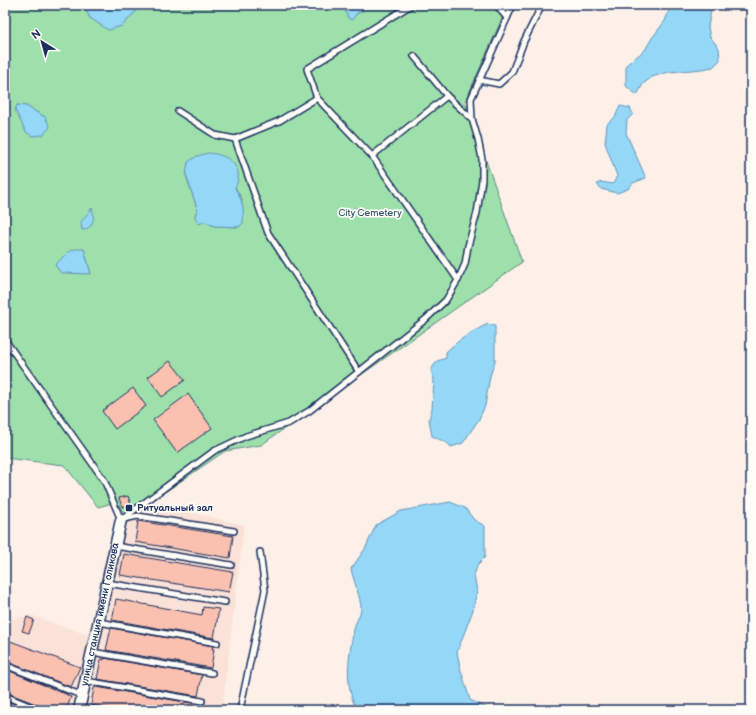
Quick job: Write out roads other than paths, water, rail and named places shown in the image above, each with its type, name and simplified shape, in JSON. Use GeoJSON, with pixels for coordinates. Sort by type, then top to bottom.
{"type":"FeatureCollection","features":[{"type":"Feature","properties":{"kind":"street","name":"улица станция имени Голикова"},"geometry":{"type":"LineString","coordinates":[[79,710],[121,520]]}},
{"type":"Feature","properties":{"kind":"lane"},"geometry":{"type":"LineString","coordinates":[[411,5],[307,69],[317,98],[372,156],[458,280]]}},
{"type":"Feature","properties":{"kind":"lane"},"geometry":{"type":"LineString","coordinates":[[496,5],[507,18]]}},
{"type":"Feature","properties":{"kind":"lane"},"geometry":{"type":"LineString","coordinates":[[121,520],[214,451],[246,436],[289,423],[308,411],[426,319],[446,300],[458,280],[465,264],[468,246],[477,213],[482,180],[482,159],[472,118],[471,99],[513,5]]}},
{"type":"Feature","properties":{"kind":"lane"},"geometry":{"type":"LineString","coordinates":[[479,80],[499,84],[512,72],[524,41],[542,5]]}},
{"type":"Feature","properties":{"kind":"lane"},"geometry":{"type":"LineString","coordinates":[[414,56],[447,96],[472,118]]}},
{"type":"Feature","properties":{"kind":"lane"},"geometry":{"type":"LineString","coordinates":[[372,156],[447,96]]}},
{"type":"Feature","properties":{"kind":"lane"},"geometry":{"type":"LineString","coordinates":[[178,111],[215,135],[235,139],[279,121],[317,98]]}},
{"type":"Feature","properties":{"kind":"lane"},"geometry":{"type":"LineString","coordinates":[[235,139],[268,233],[359,372]]}},
{"type":"Feature","properties":{"kind":"lane"},"geometry":{"type":"LineString","coordinates":[[5,340],[104,480],[121,520]]}},
{"type":"Feature","properties":{"kind":"lane"},"geometry":{"type":"LineString","coordinates":[[121,520],[138,516],[234,531]]}},
{"type":"Feature","properties":{"kind":"lane"},"geometry":{"type":"LineString","coordinates":[[115,546],[231,564]]}},
{"type":"Feature","properties":{"kind":"lane"},"geometry":{"type":"LineString","coordinates":[[240,710],[265,590],[260,552]]}},
{"type":"Feature","properties":{"kind":"lane"},"geometry":{"type":"LineString","coordinates":[[107,583],[225,602]]}},
{"type":"Feature","properties":{"kind":"lane"},"geometry":{"type":"LineString","coordinates":[[99,622],[217,643]]}},
{"type":"Feature","properties":{"kind":"lane"},"geometry":{"type":"LineString","coordinates":[[92,652],[212,673]]}},
{"type":"Feature","properties":{"kind":"lane"},"geometry":{"type":"LineString","coordinates":[[5,665],[83,696]]}},
{"type":"Feature","properties":{"kind":"lane"},"geometry":{"type":"LineString","coordinates":[[86,681],[202,701]]}},
{"type":"Feature","properties":{"kind":"lane"},"geometry":{"type":"LineString","coordinates":[[5,696],[39,710]]}},
{"type":"Feature","properties":{"kind":"water"},"geometry":{"type":"Polygon","coordinates":[[[83,5],[146,5],[137,10],[122,26],[108,30],[90,18],[83,5]]]}},
{"type":"Feature","properties":{"kind":"water"},"geometry":{"type":"Polygon","coordinates":[[[348,5],[363,5],[362,11],[357,13],[352,20],[348,18],[345,10],[348,5]]]}},
{"type":"Feature","properties":{"kind":"water"},"geometry":{"type":"Polygon","coordinates":[[[671,5],[712,5],[708,27],[710,37],[719,48],[720,60],[713,67],[669,72],[652,77],[643,84],[637,95],[626,86],[626,65],[645,50],[665,21],[671,5]]]}},
{"type":"Feature","properties":{"kind":"water"},"geometry":{"type":"Polygon","coordinates":[[[17,105],[26,106],[45,117],[50,127],[43,135],[32,136],[26,132],[15,110],[17,105]]]}},
{"type":"Feature","properties":{"kind":"water"},"geometry":{"type":"Polygon","coordinates":[[[620,106],[630,108],[633,114],[627,120],[626,133],[646,178],[633,183],[628,189],[617,193],[601,189],[597,184],[601,182],[613,184],[617,176],[605,143],[607,124],[615,117],[620,106]]]}},
{"type":"Feature","properties":{"kind":"water"},"geometry":{"type":"Polygon","coordinates":[[[208,153],[228,159],[236,168],[238,180],[235,188],[242,204],[243,212],[243,223],[239,227],[215,226],[205,222],[198,224],[195,216],[197,210],[196,205],[186,175],[188,162],[197,156],[208,153]]]}},
{"type":"Feature","properties":{"kind":"water"},"geometry":{"type":"Polygon","coordinates":[[[92,208],[93,222],[89,227],[82,230],[81,222],[92,208]]]}},
{"type":"Feature","properties":{"kind":"water"},"geometry":{"type":"Polygon","coordinates":[[[75,249],[84,249],[91,274],[61,273],[55,265],[67,253],[75,249]]]}},
{"type":"Feature","properties":{"kind":"water"},"geometry":{"type":"Polygon","coordinates":[[[488,324],[495,326],[495,361],[490,376],[485,406],[479,419],[463,443],[451,447],[445,442],[432,436],[429,419],[432,409],[434,380],[431,370],[437,361],[446,358],[446,352],[471,333],[488,324]]]}},
{"type":"Feature","properties":{"kind":"water"},"geometry":{"type":"Polygon","coordinates":[[[450,502],[465,508],[474,520],[485,526],[485,557],[478,564],[474,575],[477,591],[473,610],[457,652],[470,700],[491,710],[357,710],[350,690],[348,668],[355,625],[361,608],[351,569],[365,549],[376,525],[401,511],[450,502]]]}},
{"type":"Feature","properties":{"kind":"place","name":"Ритуальный зал"},"geometry":{"type":"Point","coordinates":[129,508]}},
{"type":"Feature","properties":{"kind":"park label","name":"City Cemetery"},"geometry":{"type":"Point","coordinates":[370,213]}}]}
